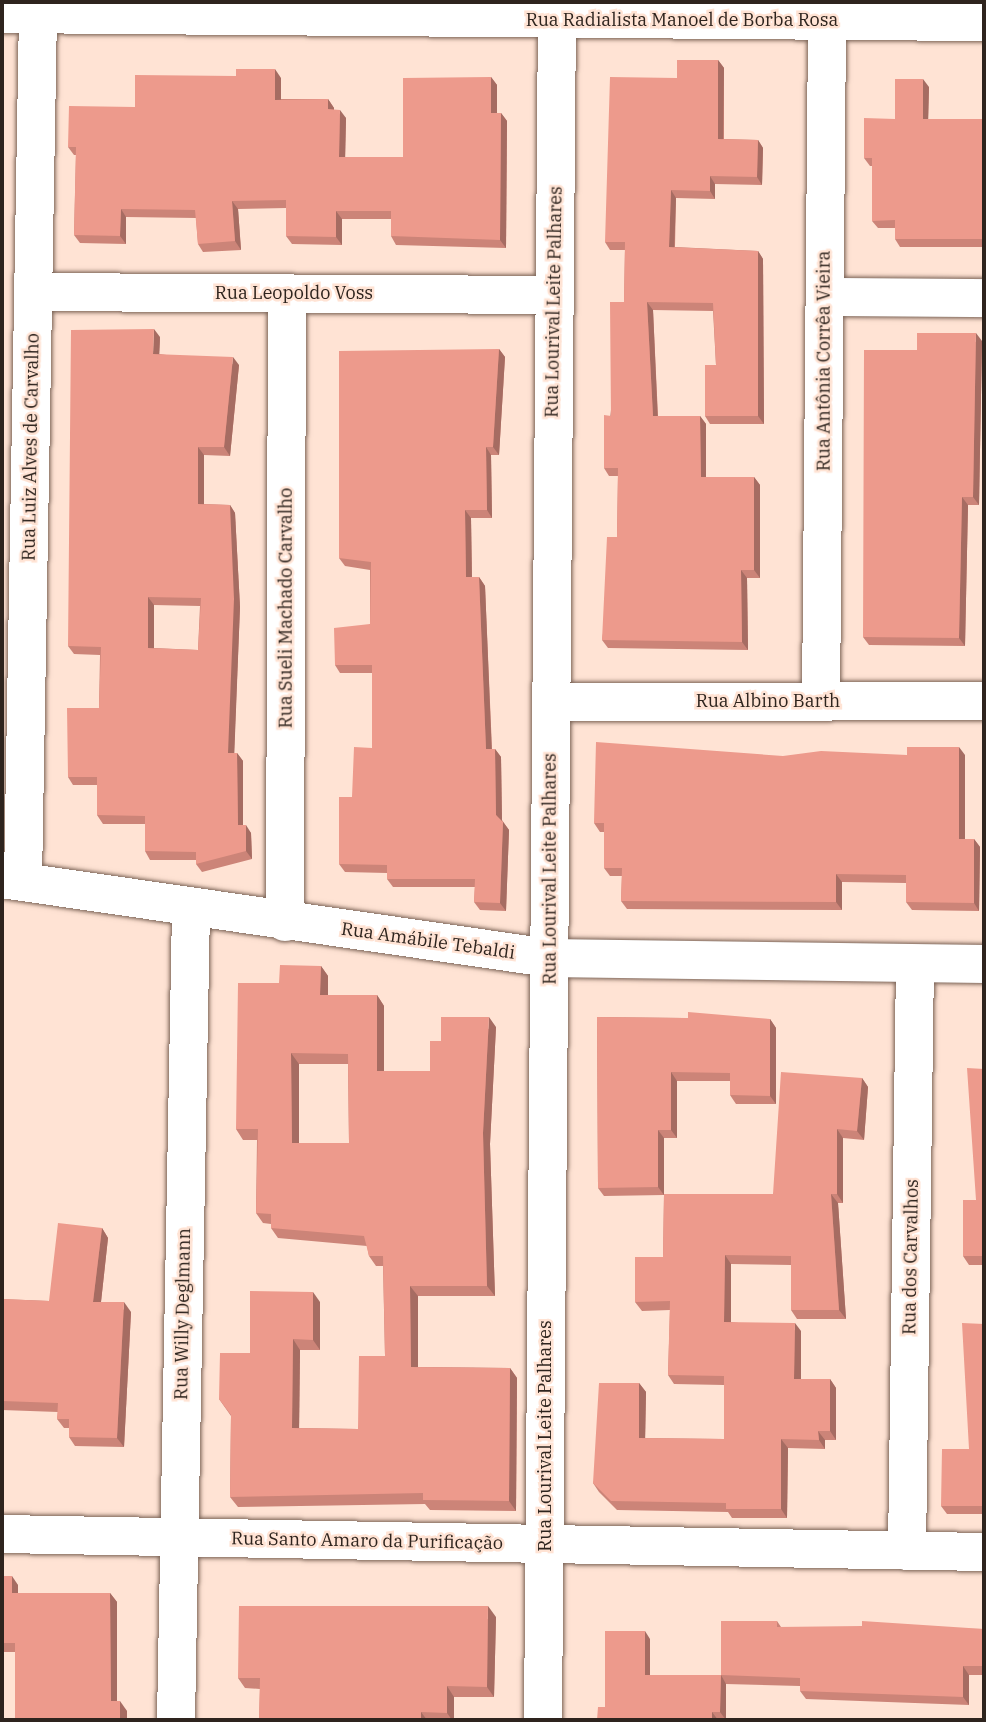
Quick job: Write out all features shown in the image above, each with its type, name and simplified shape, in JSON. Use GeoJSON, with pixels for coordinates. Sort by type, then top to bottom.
{"type":"FeatureCollection","features":[{"type":"Feature","properties":{"kind":"street","name":"Rua Radialista Manoel de Borba Rosa"},"geometry":{"type":"LineString","coordinates":[[20,14],[984,22]]}},
{"type":"Feature","properties":{"kind":"street","name":"Rua Luiz Alves de Carvalho"},"geometry":{"type":"LineString","coordinates":[[13,880],[33,292],[20,14]]}},
{"type":"Feature","properties":{"kind":"street","name":"Rua Lourival Leite Palhares"},"geometry":{"type":"LineString","coordinates":[[543,1720],[557,19]]}},
{"type":"Feature","properties":{"kind":"street","name":"Rua Antônia Corrêa Vieira"},"geometry":{"type":"LineString","coordinates":[[821,701],[827,21]]}},
{"type":"Feature","properties":{"kind":"street","name":"Rua Leopoldo Voss"},"geometry":{"type":"LineString","coordinates":[[33,292],[554,295]]}},
{"type":"Feature","properties":{"kind":"street","name":"Rua Sueli Machado Carvalho"},"geometry":{"type":"LineString","coordinates":[[285,922],[287,293]]}},
{"type":"Feature","properties":{"kind":"street"},"geometry":{"type":"LineString","coordinates":[[825,297],[984,298]]}},
{"type":"Feature","properties":{"kind":"street","name":"Rua Albino Barth"},"geometry":{"type":"LineString","coordinates":[[551,702],[984,701]]}},
{"type":"Feature","properties":{"kind":"street","name":"Rua Amábile Tebaldi"},"geometry":{"type":"LineString","coordinates":[[13,880],[285,922],[549,958],[984,964]]}},
{"type":"Feature","properties":{"kind":"street","name":"Rua Willy Deglmann"},"geometry":{"type":"LineString","coordinates":[[176,1720],[191,908]]}},
{"type":"Feature","properties":{"kind":"street","name":"Rua dos Carvalhos"},"geometry":{"type":"LineString","coordinates":[[907,1551],[915,964]]}},
{"type":"Feature","properties":{"kind":"street","name":"Rua Santo Amaro da Purificação"},"geometry":{"type":"LineString","coordinates":[[2,1534],[984,1552]]}},
{"type":"Feature","properties":{"kind":"building"},"geometry":{"type":"Polygon","coordinates":[[[677,60],[718,60],[718,139],[758,140],[757,177],[710,176],[710,191],[671,190],[669,247],[758,251],[758,416],[705,416],[705,365],[716,365],[713,303],[647,302],[653,416],[700,416],[701,477],[754,477],[754,570],[741,570],[742,642],[602,640],[607,537],[617,537],[618,468],[604,468],[604,415],[611,416],[610,302],[624,302],[625,242],[605,242],[610,77],[677,78],[677,60]]]}},
{"type":"Feature","properties":{"kind":"building"},"geometry":{"type":"Polygon","coordinates":[[[236,69],[275,69],[275,100],[328,99],[328,109],[340,110],[339,157],[403,157],[403,78],[491,77],[491,113],[501,113],[500,240],[391,236],[391,211],[336,211],[336,237],[286,236],[286,200],[232,201],[235,241],[198,244],[195,210],[121,209],[120,236],[74,235],[76,147],[68,147],[69,106],[135,107],[135,75],[236,76],[236,69]]]}},
{"type":"Feature","properties":{"kind":"building"},"geometry":{"type":"Polygon","coordinates":[[[895,79],[923,79],[923,119],[984,119],[984,239],[895,239],[895,220],[872,221],[872,158],[864,158],[864,118],[895,119],[895,79]]]}},
{"type":"Feature","properties":{"kind":"building"},"geometry":{"type":"Polygon","coordinates":[[[154,329],[153,354],[233,357],[224,447],[198,447],[198,504],[230,505],[234,599],[228,753],[237,753],[238,825],[246,825],[246,851],[196,864],[196,852],[145,851],[145,816],[97,815],[97,777],[68,777],[67,708],[99,708],[101,647],[68,646],[71,330],[154,329]],[[148,597],[148,648],[198,650],[201,598],[148,597]]]}},
{"type":"Feature","properties":{"kind":"building"},"geometry":{"type":"Polygon","coordinates":[[[917,333],[976,333],[973,497],[962,497],[959,638],[863,637],[864,350],[917,350],[917,333]]]}},
{"type":"Feature","properties":{"kind":"building"},"geometry":{"type":"Polygon","coordinates":[[[499,349],[493,447],[486,447],[487,510],[465,510],[466,577],[479,577],[486,749],[495,749],[496,815],[503,822],[500,903],[474,902],[475,879],[387,879],[387,865],[339,864],[339,797],[352,797],[354,747],[372,748],[372,665],[335,665],[334,628],[370,624],[371,562],[339,558],[339,351],[499,349]]]}},
{"type":"Feature","properties":{"kind":"building"},"geometry":{"type":"Polygon","coordinates":[[[596,742],[783,756],[821,751],[907,755],[907,747],[959,747],[959,839],[974,839],[974,903],[906,902],[906,875],[836,874],[836,902],[621,901],[622,868],[604,868],[604,823],[594,823],[596,742]]]}},
{"type":"Feature","properties":{"kind":"building"},"geometry":{"type":"Polygon","coordinates":[[[280,965],[321,966],[320,995],[377,995],[377,1071],[430,1071],[430,1041],[441,1041],[441,1017],[489,1017],[483,1133],[487,1286],[410,1286],[411,1367],[510,1368],[509,1501],[423,1500],[423,1493],[230,1497],[231,1415],[219,1399],[220,1353],[250,1353],[250,1291],[313,1292],[313,1340],[293,1339],[292,1428],[358,1429],[359,1356],[385,1356],[383,1256],[369,1256],[364,1236],[271,1228],[271,1214],[256,1213],[258,1129],[236,1129],[238,983],[279,983],[280,965]],[[291,1053],[292,1143],[349,1143],[348,1054],[291,1053]]]}},
{"type":"Feature","properties":{"kind":"building"},"geometry":{"type":"Polygon","coordinates":[[[688,1012],[770,1019],[770,1096],[730,1095],[730,1073],[671,1072],[671,1130],[658,1130],[658,1187],[598,1188],[597,1017],[688,1018],[688,1012]]]}},
{"type":"Feature","properties":{"kind":"building"},"geometry":{"type":"Polygon","coordinates":[[[967,1068],[984,1069],[984,1256],[963,1256],[963,1200],[976,1200],[967,1068]]]}},
{"type":"Feature","properties":{"kind":"building"},"geometry":{"type":"Polygon","coordinates":[[[781,1072],[862,1078],[857,1131],[837,1129],[837,1194],[831,1194],[839,1310],[791,1310],[791,1256],[725,1255],[724,1322],[795,1323],[794,1379],[830,1379],[830,1431],[818,1431],[819,1440],[781,1439],[781,1509],[726,1509],[726,1503],[611,1501],[593,1483],[599,1383],[639,1383],[639,1438],[724,1439],[724,1376],[668,1375],[670,1301],[635,1302],[635,1257],[663,1257],[664,1194],[773,1194],[781,1072]]]}},
{"type":"Feature","properties":{"kind":"building"},"geometry":{"type":"Polygon","coordinates":[[[58,1223],[102,1228],[93,1302],[124,1302],[117,1438],[69,1437],[69,1419],[57,1419],[58,1403],[2,1401],[2,1299],[49,1301],[58,1223]]]}},
{"type":"Feature","properties":{"kind":"building"},"geometry":{"type":"Polygon","coordinates":[[[962,1323],[984,1324],[984,1506],[941,1506],[942,1449],[969,1449],[962,1323]]]}},
{"type":"Feature","properties":{"kind":"building"},"geometry":{"type":"Polygon","coordinates":[[[2,1576],[12,1576],[12,1593],[110,1593],[111,1701],[120,1701],[120,1720],[15,1720],[15,1643],[2,1643],[2,1576]]]}},
{"type":"Feature","properties":{"kind":"building"},"geometry":{"type":"Polygon","coordinates":[[[239,1606],[488,1606],[487,1687],[447,1686],[447,1713],[421,1712],[421,1720],[259,1720],[260,1678],[238,1678],[239,1606]]]}},
{"type":"Feature","properties":{"kind":"building"},"geometry":{"type":"Polygon","coordinates":[[[721,1621],[777,1621],[777,1627],[862,1626],[862,1621],[984,1629],[984,1666],[963,1666],[963,1697],[800,1691],[800,1678],[721,1675],[721,1621]]]}},
{"type":"Feature","properties":{"kind":"building"},"geometry":{"type":"Polygon","coordinates":[[[605,1631],[645,1631],[645,1675],[721,1675],[720,1712],[712,1712],[712,1720],[597,1720],[598,1707],[605,1707],[605,1631]]]}}]}
